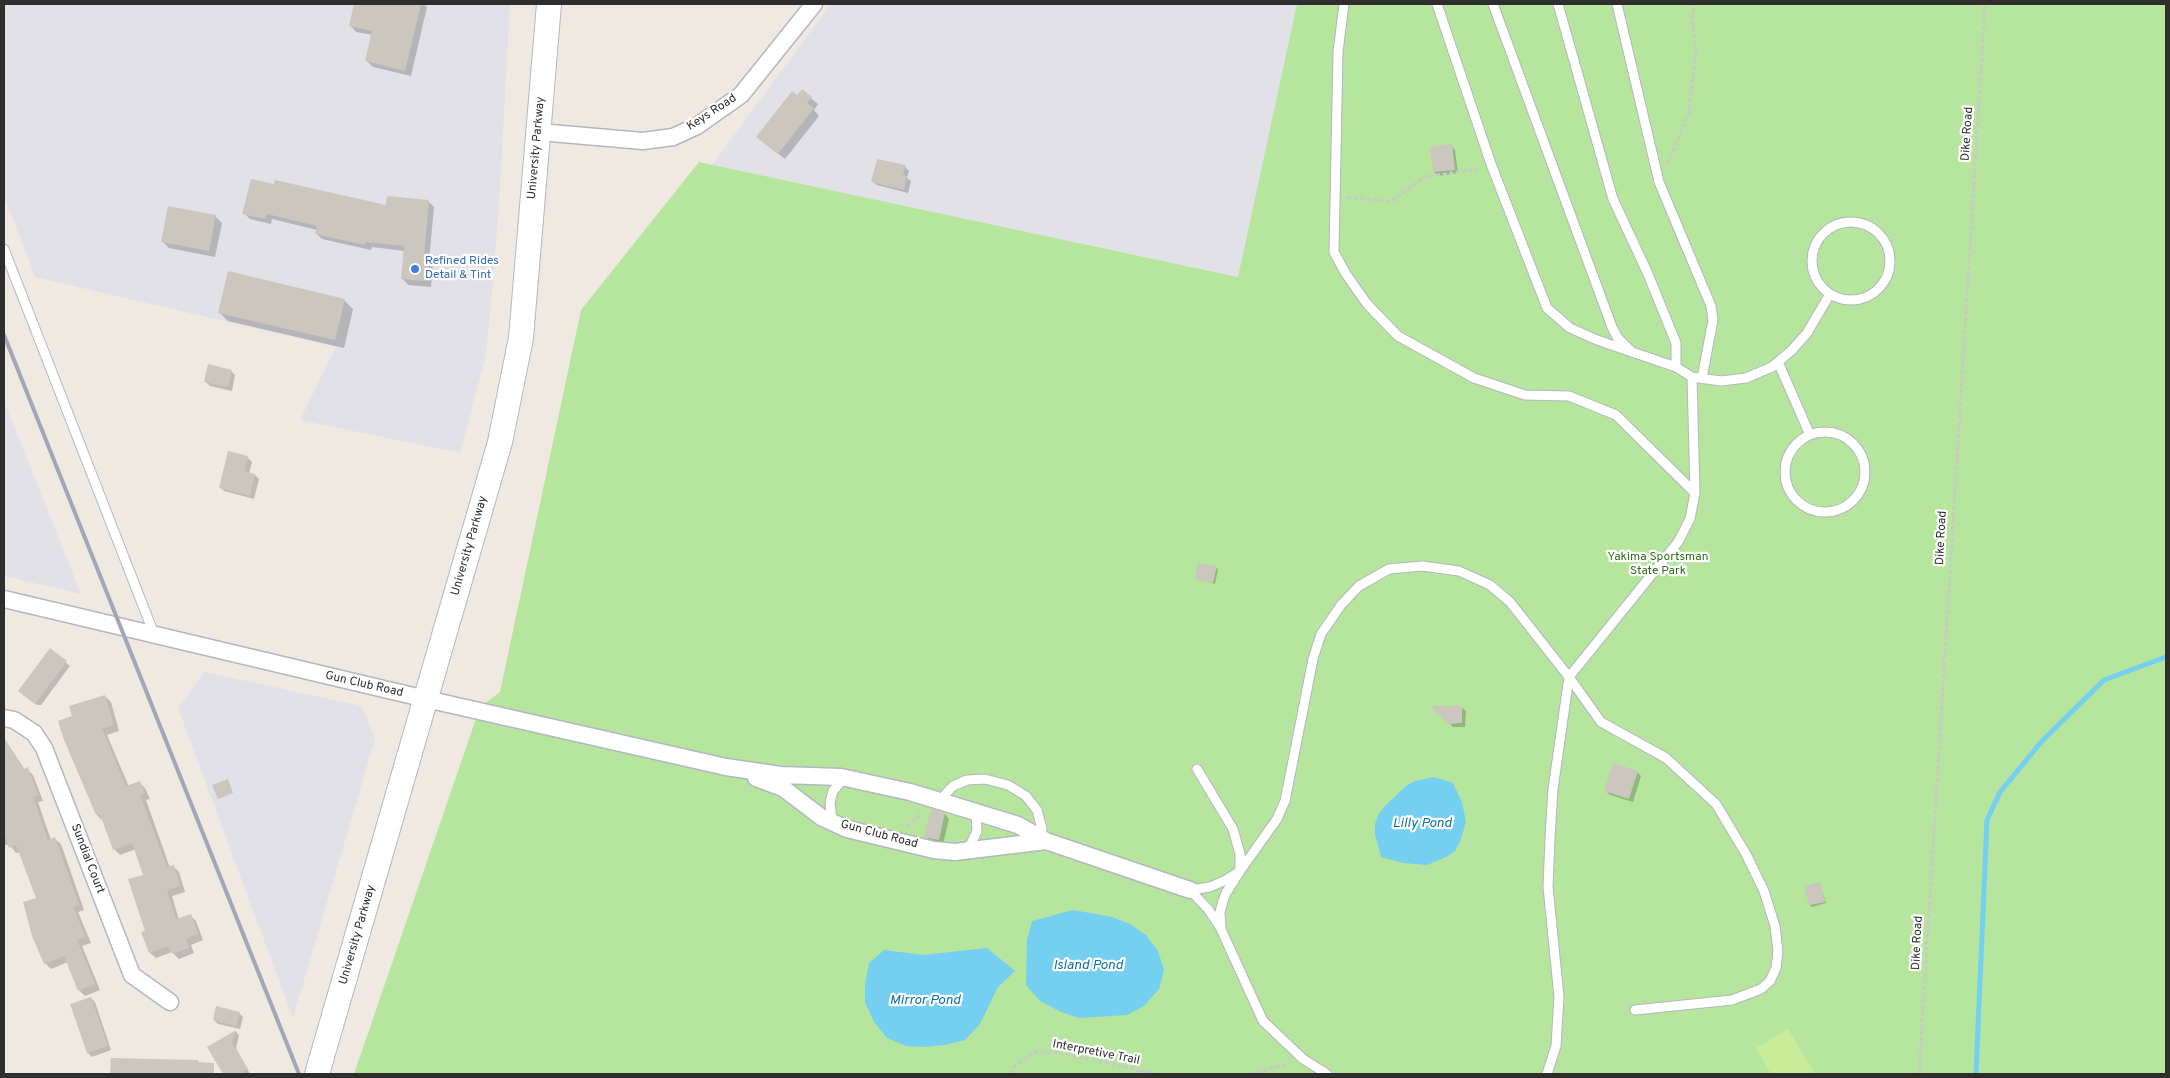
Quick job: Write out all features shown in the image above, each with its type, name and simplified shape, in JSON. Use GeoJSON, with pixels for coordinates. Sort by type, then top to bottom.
{"type":"FeatureCollection","features":[{"type":"Feature","properties":{"kind":"main road","name":"University Parkway"},"geometry":{"type":"LineString","coordinates":[[317,1074],[500,442],[519,347],[549,4]]}},
{"type":"Feature","properties":{"kind":"street","name":"Keys Road"},"geometry":{"type":"LineString","coordinates":[[539,132],[643,141],[673,137],[697,126],[740,95],[814,4]]}},
{"type":"Feature","properties":{"kind":"street","name":"Gun Club Road"},"geometry":{"type":"LineString","coordinates":[[4,599],[426,700],[726,767],[780,775],[844,778],[931,798],[1018,825],[1044,840],[1190,890]]}},
{"type":"Feature","properties":{"kind":"street","name":"Sundial Court"},"geometry":{"type":"LineString","coordinates":[[4,718],[14,720],[34,733],[44,748],[132,975],[170,1002]]}},
{"type":"Feature","properties":{"kind":"street","name":"Gun Club Road"},"geometry":{"type":"LineString","coordinates":[[726,767],[783,788],[821,817],[847,829],[934,850],[963,851],[1044,840]]}},
{"type":"Feature","properties":{"kind":"lane"},"geometry":{"type":"LineString","coordinates":[[1344,4],[1338,52],[1334,252],[1346,274],[1367,304],[1398,336],[1484,381],[1525,395],[1569,396],[1616,415],[1695,492]]}},
{"type":"Feature","properties":{"kind":"lane"},"geometry":{"type":"LineString","coordinates":[[1437,4],[1492,168],[1547,308],[1570,328],[1633,353],[1676,367],[1692,377],[1721,380],[1746,378],[1778,362],[1792,350],[1807,333],[1830,294]]}},
{"type":"Feature","properties":{"kind":"lane"},"geometry":{"type":"LineString","coordinates":[[1493,4],[1612,328],[1617,337],[1633,353]]}},
{"type":"Feature","properties":{"kind":"lane"},"geometry":{"type":"LineString","coordinates":[[1558,4],[1613,199],[1648,274],[1676,343],[1676,367]]}},
{"type":"Feature","properties":{"kind":"lane"},"geometry":{"type":"LineString","coordinates":[[1617,4],[1659,182],[1711,306],[1714,320],[1702,378]]}},
{"type":"Feature","properties":{"kind":"lane"},"geometry":{"type":"LineString","coordinates":[[1857,222],[1872,228],[1883,238],[1889,252],[1890,268],[1884,282],[1874,293],[1860,300],[1844,300],[1830,294],[1818,284],[1812,270],[1812,255],[1817,240],[1828,229],[1842,223],[1857,222]]}},
{"type":"Feature","properties":{"kind":"lane"},"geometry":{"type":"LineString","coordinates":[[4,249],[154,634]]}},
{"type":"Feature","properties":{"kind":"lane"},"geometry":{"type":"LineString","coordinates":[[1778,362],[1810,435]]}},
{"type":"Feature","properties":{"kind":"lane"},"geometry":{"type":"LineString","coordinates":[[1547,1074],[1556,1046],[1559,997],[1548,887],[1550,838],[1553,789],[1569,677],[1678,542],[1690,519],[1695,492],[1692,377]]}},
{"type":"Feature","properties":{"kind":"lane"},"geometry":{"type":"LineString","coordinates":[[1816,432],[1832,432],[1847,438],[1858,449],[1864,463],[1865,479],[1859,494],[1848,505],[1833,511],[1818,512],[1803,506],[1792,495],[1785,481],[1785,465],[1791,450],[1802,439],[1810,435],[1816,432]]}},
{"type":"Feature","properties":{"kind":"lane"},"geometry":{"type":"LineString","coordinates":[[1221,930],[1220,912],[1226,893],[1277,819],[1285,801],[1313,659],[1321,634],[1342,605],[1359,586],[1389,569],[1422,566],[1459,571],[1490,586],[1510,602],[1569,677],[1601,722],[1666,758],[1716,804],[1746,854],[1764,892],[1775,926],[1778,951],[1776,968],[1770,981],[1762,989],[1732,1000],[1635,1010]]}},
{"type":"Feature","properties":{"kind":"lane"},"geometry":{"type":"LineString","coordinates":[[1197,769],[1233,829],[1240,854],[1240,871]]}},
{"type":"Feature","properties":{"kind":"lane"},"geometry":{"type":"LineString","coordinates":[[832,822],[830,802],[833,791],[844,778]]}},
{"type":"Feature","properties":{"kind":"lane"},"geometry":{"type":"LineString","coordinates":[[931,798],[967,780],[986,779],[1008,785],[1026,796],[1037,810],[1044,840]]}},
{"type":"Feature","properties":{"kind":"lane"},"geometry":{"type":"LineString","coordinates":[[963,851],[971,844],[977,831],[976,812]]}},
{"type":"Feature","properties":{"kind":"lane"},"geometry":{"type":"LineString","coordinates":[[1190,890],[1210,887],[1240,871]]}},
{"type":"Feature","properties":{"kind":"lane"},"geometry":{"type":"LineString","coordinates":[[1190,890],[1208,909],[1221,930],[1264,1022],[1303,1059],[1327,1074]]}},
{"type":"Feature","properties":{"kind":"path"},"geometry":{"type":"LineString","coordinates":[[1659,182],[1689,112],[1696,50],[1692,19],[1695,4]]}},
{"type":"Feature","properties":{"kind":"path","name":"Dike Road"},"geometry":{"type":"LineString","coordinates":[[1919,1074],[1985,4]]}},
{"type":"Feature","properties":{"kind":"path"},"geometry":{"type":"LineString","coordinates":[[1336,196],[1394,200],[1424,176],[1492,168]]}},
{"type":"Feature","properties":{"kind":"path"},"geometry":{"type":"LineString","coordinates":[[888,839],[919,816],[931,798]]}},
{"type":"Feature","properties":{"kind":"path","name":"Interpretive Trail"},"geometry":{"type":"LineString","coordinates":[[1011,1074],[1015,1066],[1034,1052],[1059,1053],[1158,1074]]}},
{"type":"Feature","properties":{"kind":"path"},"geometry":{"type":"LineString","coordinates":[[1251,1074],[1303,1059]]}},
{"type":"Feature","properties":{"kind":"shaded area"},"geometry":{"type":"Polygon","coordinates":[[[4,4],[510,4],[499,205],[489,325],[485,359],[460,453],[300,420],[336,347],[35,277],[4,195],[4,4]]]}},
{"type":"Feature","properties":{"kind":"shaded area"},"geometry":{"type":"Polygon","coordinates":[[[831,4],[1297,4],[1239,277],[712,165],[831,4]]]}},
{"type":"Feature","properties":{"kind":"shaded area"},"geometry":{"type":"Polygon","coordinates":[[[4,401],[81,594],[4,576],[4,401]]]}},
{"type":"Feature","properties":{"kind":"shaded area"},"geometry":{"type":"Polygon","coordinates":[[[205,672],[362,706],[375,739],[293,1018],[178,708],[205,672]]]}},
{"type":"Feature","properties":{"kind":"green space","name":"Yakima Sportsman State Park"},"geometry":{"type":"Polygon","coordinates":[[[1297,4],[2166,4],[2166,1074],[354,1074],[480,707],[500,692],[581,310],[699,162],[1238,277],[1297,4]]]}},
{"type":"Feature","properties":{"kind":"green space"},"geometry":{"type":"Polygon","coordinates":[[[1788,1029],[1815,1074],[1771,1074],[1756,1048],[1788,1029]]]}},
{"type":"Feature","properties":{"kind":"water","name":"Lilly Pond"},"geometry":{"type":"Polygon","coordinates":[[[1434,777],[1453,783],[1462,802],[1466,822],[1455,851],[1427,865],[1403,863],[1381,857],[1375,834],[1375,824],[1378,815],[1406,786],[1415,781],[1434,777]]]}},
{"type":"Feature","properties":{"kind":"water","name":"Island Pond"},"geometry":{"type":"Polygon","coordinates":[[[1073,910],[1112,917],[1130,924],[1146,935],[1158,951],[1164,970],[1159,989],[1144,1006],[1127,1015],[1079,1018],[1061,1012],[1040,1001],[1026,985],[1027,940],[1032,921],[1073,910]]]}},
{"type":"Feature","properties":{"kind":"water","name":"Mirror Pond"},"geometry":{"type":"Polygon","coordinates":[[[987,948],[1015,971],[998,987],[980,1024],[965,1040],[945,1045],[906,1046],[887,1038],[874,1022],[865,1003],[865,985],[869,963],[884,950],[923,955],[987,948]]]}},
{"type":"Feature","properties":{"kind":"building"},"geometry":{"type":"Polygon","coordinates":[[[354,4],[421,4],[405,71],[365,61],[372,31],[349,26],[354,4]]]}},
{"type":"Feature","properties":{"kind":"building"},"geometry":{"type":"Polygon","coordinates":[[[802,89],[812,97],[807,103],[814,108],[778,154],[756,137],[792,91],[797,95],[802,89]]]}},
{"type":"Feature","properties":{"kind":"building"},"geometry":{"type":"Polygon","coordinates":[[[1452,144],[1455,170],[1433,172],[1430,147],[1452,144]]]}},
{"type":"Feature","properties":{"kind":"building"},"geometry":{"type":"Polygon","coordinates":[[[877,159],[906,165],[903,175],[907,176],[904,190],[871,182],[877,159]]]}},
{"type":"Feature","properties":{"kind":"building"},"geometry":{"type":"Polygon","coordinates":[[[251,179],[274,184],[275,180],[386,205],[387,196],[429,200],[424,257],[427,257],[425,281],[401,279],[404,246],[366,242],[365,245],[315,234],[317,226],[267,214],[265,219],[242,214],[251,179]]]}},
{"type":"Feature","properties":{"kind":"building"},"geometry":{"type":"Polygon","coordinates":[[[168,206],[216,215],[209,251],[161,242],[168,206]]]}},
{"type":"Feature","properties":{"kind":"building"},"geometry":{"type":"Polygon","coordinates":[[[228,271],[345,299],[335,340],[218,313],[228,271]]]}},
{"type":"Feature","properties":{"kind":"building"},"geometry":{"type":"Polygon","coordinates":[[[208,364],[232,370],[228,387],[204,382],[208,364]]]}},
{"type":"Feature","properties":{"kind":"building"},"geometry":{"type":"Polygon","coordinates":[[[228,451],[248,456],[244,471],[255,474],[250,496],[219,488],[228,451]]]}},
{"type":"Feature","properties":{"kind":"building"},"geometry":{"type":"Polygon","coordinates":[[[1198,563],[1217,566],[1213,583],[1195,580],[1198,563]]]}},
{"type":"Feature","properties":{"kind":"building"},"geometry":{"type":"Polygon","coordinates":[[[50,648],[67,661],[35,704],[18,691],[50,648]]]}},
{"type":"Feature","properties":{"kind":"building"},"geometry":{"type":"Polygon","coordinates":[[[105,695],[114,725],[102,729],[126,786],[140,781],[145,793],[140,795],[167,867],[174,865],[180,886],[167,890],[176,919],[191,914],[198,934],[186,939],[189,948],[172,954],[168,946],[149,953],[141,932],[145,931],[128,879],[143,875],[132,843],[113,850],[100,814],[96,815],[64,740],[58,721],[72,716],[69,706],[105,695]]]}},
{"type":"Feature","properties":{"kind":"building"},"geometry":{"type":"Polygon","coordinates":[[[1430,706],[1462,706],[1462,723],[1448,724],[1430,706]]]}},
{"type":"Feature","properties":{"kind":"building"},"geometry":{"type":"Polygon","coordinates":[[[4,739],[24,769],[28,767],[38,795],[33,797],[48,840],[55,837],[79,905],[73,907],[86,937],[77,940],[95,984],[78,991],[64,956],[44,964],[32,936],[23,902],[36,898],[16,845],[9,848],[4,832],[4,739]]]}},
{"type":"Feature","properties":{"kind":"building"},"geometry":{"type":"Polygon","coordinates":[[[1613,763],[1638,771],[1629,799],[1604,791],[1613,763]]]}},
{"type":"Feature","properties":{"kind":"building"},"geometry":{"type":"Polygon","coordinates":[[[228,779],[233,793],[218,799],[212,785],[228,779]]]}},
{"type":"Feature","properties":{"kind":"building"},"geometry":{"type":"Polygon","coordinates":[[[931,809],[945,813],[939,840],[924,837],[931,809]]]}},
{"type":"Feature","properties":{"kind":"building"},"geometry":{"type":"Polygon","coordinates":[[[1820,882],[1825,902],[1809,905],[1804,886],[1820,882]]]}},
{"type":"Feature","properties":{"kind":"building"},"geometry":{"type":"Polygon","coordinates":[[[91,997],[108,1046],[87,1053],[70,1004],[91,997]]]}},
{"type":"Feature","properties":{"kind":"building"},"geometry":{"type":"Polygon","coordinates":[[[216,1006],[240,1012],[236,1026],[213,1020],[216,1006]]]}},
{"type":"Feature","properties":{"kind":"building"},"geometry":{"type":"Polygon","coordinates":[[[236,1030],[232,1043],[248,1069],[240,1074],[223,1074],[207,1047],[236,1030]]]}},
{"type":"Feature","properties":{"kind":"building"},"geometry":{"type":"Polygon","coordinates":[[[111,1058],[198,1060],[198,1062],[214,1063],[214,1074],[110,1074],[111,1058]]]}},
{"type":"Feature","properties":{"kind":"waterway"},"geometry":{"type":"LineString","coordinates":[[1976,1074],[1987,820],[2000,792],[2042,741],[2104,680],[2166,657]]}},
{"type":"Feature","properties":{"kind":"railway"},"geometry":{"type":"LineString","coordinates":[[4,335],[299,1074]]}},
{"type":"Feature","properties":{"kind":"place","name":"Refined Rides Detail & Tint"},"geometry":{"type":"Point","coordinates":[415,269]}}]}
